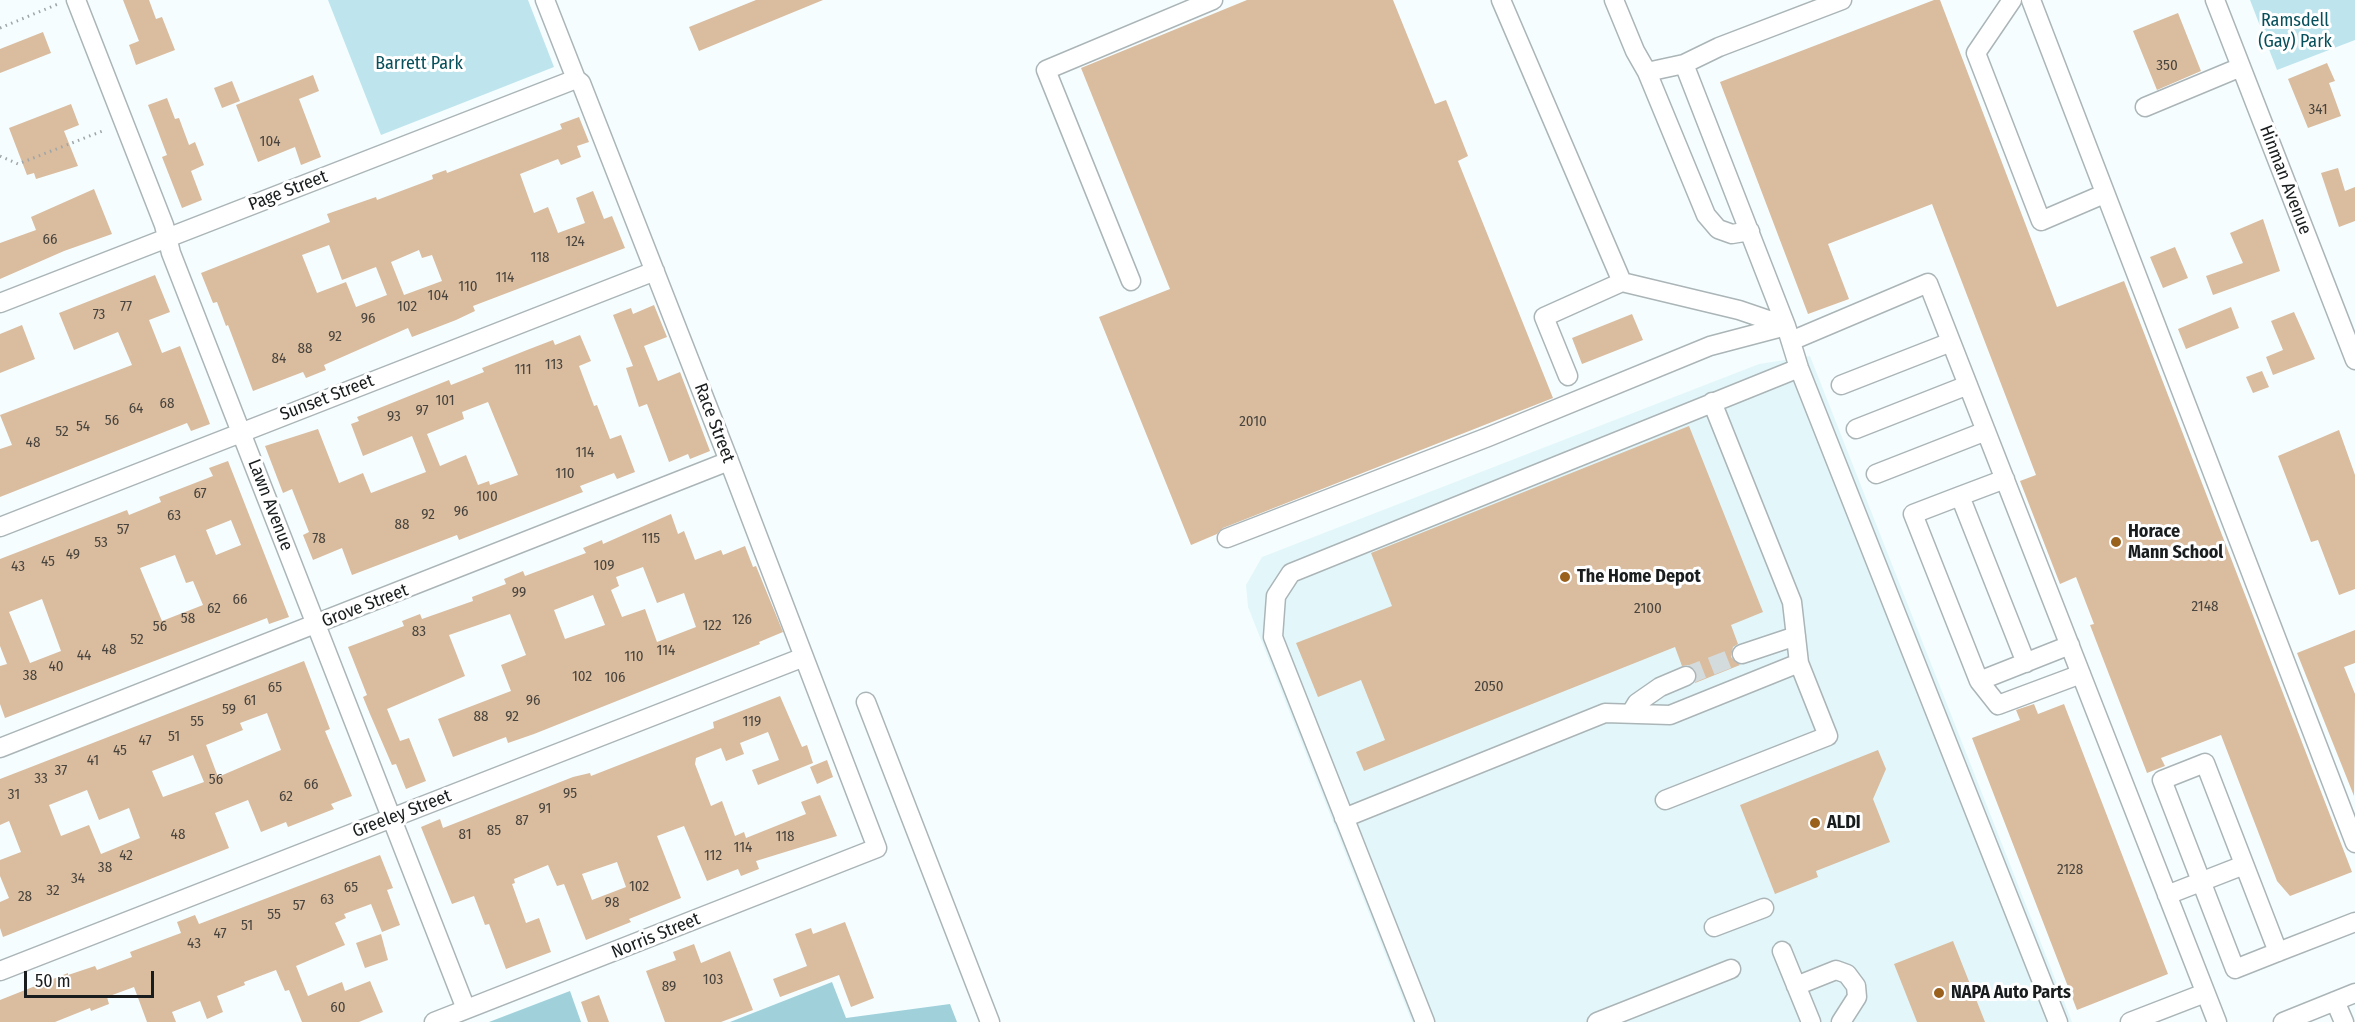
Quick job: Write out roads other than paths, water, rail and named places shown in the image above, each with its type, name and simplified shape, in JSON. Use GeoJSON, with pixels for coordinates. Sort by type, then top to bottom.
{"type":"FeatureCollection","features":[{"type":"Feature","properties":{"kind":"street","name":"Race Street"},"geometry":{"type":"LineString","coordinates":[[545,0],[576,79],[581,83],[655,271],[877,848]]}},
{"type":"Feature","properties":{"kind":"street"},"geometry":{"type":"LineString","coordinates":[[1131,281],[1046,70],[1213,0]]}},
{"type":"Feature","properties":{"kind":"street"},"geometry":{"type":"LineString","coordinates":[[1501,0],[1622,282]]}},
{"type":"Feature","properties":{"kind":"street"},"geometry":{"type":"LineString","coordinates":[[1614,0],[1635,51],[1647,72],[1706,215],[1718,229],[1732,234],[1750,231]]}},
{"type":"Feature","properties":{"kind":"street"},"geometry":{"type":"LineString","coordinates":[[1647,72],[1684,64],[1719,47],[1842,0]]}},
{"type":"Feature","properties":{"kind":"street"},"geometry":{"type":"LineString","coordinates":[[2012,0],[1976,53],[2041,220],[2104,194]]}},
{"type":"Feature","properties":{"kind":"street"},"geometry":{"type":"LineString","coordinates":[[2031,0],[2355,843]]}},
{"type":"Feature","properties":{"kind":"street","name":"Hinman Avenue"},"geometry":{"type":"LineString","coordinates":[[2215,0],[2355,360]]}},
{"type":"Feature","properties":{"kind":"street","name":"Lawn Avenue"},"geometry":{"type":"LineString","coordinates":[[69,1],[168,238],[466,1009]]}},
{"type":"Feature","properties":{"kind":"street"},"geometry":{"type":"LineString","coordinates":[[1684,64],[1750,231],[1799,368],[2058,1022]]}},
{"type":"Feature","properties":{"kind":"street"},"geometry":{"type":"LineString","coordinates":[[2145,107],[2241,67]]}},
{"type":"Feature","properties":{"kind":"street","name":"Page Street"},"geometry":{"type":"LineString","coordinates":[[0,303],[576,79]]}},
{"type":"Feature","properties":{"kind":"street","name":"Sunset Street"},"geometry":{"type":"LineString","coordinates":[[0,526],[655,271]]}},
{"type":"Feature","properties":{"kind":"street"},"geometry":{"type":"LineString","coordinates":[[1568,376],[1544,317],[1622,282],[1739,310],[1788,333]]}},
{"type":"Feature","properties":{"kind":"street"},"geometry":{"type":"LineString","coordinates":[[1227,538],[1488,437],[1710,346],[1788,333],[1928,283],[2217,1022]]}},
{"type":"Feature","properties":{"kind":"street"},"geometry":{"type":"LineString","coordinates":[[1841,385],[1951,342]]}},
{"type":"Feature","properties":{"kind":"street"},"geometry":{"type":"LineString","coordinates":[[1425,1022],[1273,637],[1276,596],[1290,573],[1799,368]]}},
{"type":"Feature","properties":{"kind":"street"},"geometry":{"type":"LineString","coordinates":[[1856,429],[1968,385]]}},
{"type":"Feature","properties":{"kind":"street"},"geometry":{"type":"LineString","coordinates":[[1665,800],[1828,736],[1799,663],[1792,602],[1712,402]]}},
{"type":"Feature","properties":{"kind":"street"},"geometry":{"type":"LineString","coordinates":[[1876,474],[1986,431]]}},
{"type":"Feature","properties":{"kind":"street","name":"Grove Street"},"geometry":{"type":"LineString","coordinates":[[0,748],[729,462]]}},
{"type":"Feature","properties":{"kind":"street"},"geometry":{"type":"LineString","coordinates":[[2005,479],[1913,514],[1979,681],[1998,705],[2081,674]]}},
{"type":"Feature","properties":{"kind":"street"},"geometry":{"type":"LineString","coordinates":[[1960,496],[2026,663]]}},
{"type":"Feature","properties":{"kind":"street"},"geometry":{"type":"LineString","coordinates":[[1742,654],[1796,636]]}},
{"type":"Feature","properties":{"kind":"street"},"geometry":{"type":"LineString","coordinates":[[1979,681],[2070,645]]}},
{"type":"Feature","properties":{"kind":"street","name":"Greeley Street"},"geometry":{"type":"LineString","coordinates":[[0,971],[804,657]]}},
{"type":"Feature","properties":{"kind":"street"},"geometry":{"type":"LineString","coordinates":[[1344,818],[1605,713],[1670,715],[1799,663]]}},
{"type":"Feature","properties":{"kind":"street"},"geometry":{"type":"LineString","coordinates":[[1631,713],[1637,703],[1654,690],[1686,676]]}},
{"type":"Feature","properties":{"kind":"street"},"geometry":{"type":"LineString","coordinates":[[866,702],[990,1022]]}},
{"type":"Feature","properties":{"kind":"street"},"geometry":{"type":"LineString","coordinates":[[2278,952],[2205,764],[2162,780],[2235,969],[2355,922]]}},
{"type":"Feature","properties":{"kind":"street","name":"Norris Street"},"geometry":{"type":"LineString","coordinates":[[434,1022],[877,848]]}},
{"type":"Feature","properties":{"kind":"street"},"geometry":{"type":"LineString","coordinates":[[2167,895],[2244,865]]}},
{"type":"Feature","properties":{"kind":"street"},"geometry":{"type":"LineString","coordinates":[[1714,927],[1764,908]]}},
{"type":"Feature","properties":{"kind":"street"},"geometry":{"type":"LineString","coordinates":[[1782,951],[1811,1022]]}},
{"type":"Feature","properties":{"kind":"street"},"geometry":{"type":"LineString","coordinates":[[1598,1022],[1731,969]]}},
{"type":"Feature","properties":{"kind":"street"},"geometry":{"type":"LineString","coordinates":[[1796,986],[1836,970],[1847,974],[1856,986],[1857,997],[1841,1022]]}},
{"type":"Feature","properties":{"kind":"street"},"geometry":{"type":"LineString","coordinates":[[2130,1022],[2205,993]]}},
{"type":"Feature","properties":{"kind":"street"},"geometry":{"type":"LineString","coordinates":[[2283,1022],[2355,993]]}},
{"type":"Feature","properties":{"kind":"street"},"geometry":{"type":"LineString","coordinates":[[2335,1001],[2344,1022]]}},
{"type":"Feature","properties":{"kind":"tunnel"},"geometry":{"type":"LineString","coordinates":[[1686,676],[1742,654]]}},
{"type":"Feature","properties":{"kind":"place","name":"Horace Mann School"},"geometry":{"type":"Point","coordinates":[2116,542]}},
{"type":"Feature","properties":{"kind":"place","name":"The Home Depot"},"geometry":{"type":"Point","coordinates":[1565,577]}},
{"type":"Feature","properties":{"kind":"place","name":"ALDI"},"geometry":{"type":"Point","coordinates":[1815,823]}},
{"type":"Feature","properties":{"kind":"place","name":"NAPA Auto Parts"},"geometry":{"type":"Point","coordinates":[1939,993]}},
{"type":"Feature","properties":{"kind":"park label","name":"Ramsdell (Gay) Park"},"geometry":{"type":"Point","coordinates":[2295,31]}},
{"type":"Feature","properties":{"kind":"park label","name":"Barrett Park"},"geometry":{"type":"Point","coordinates":[419,64]}}]}
